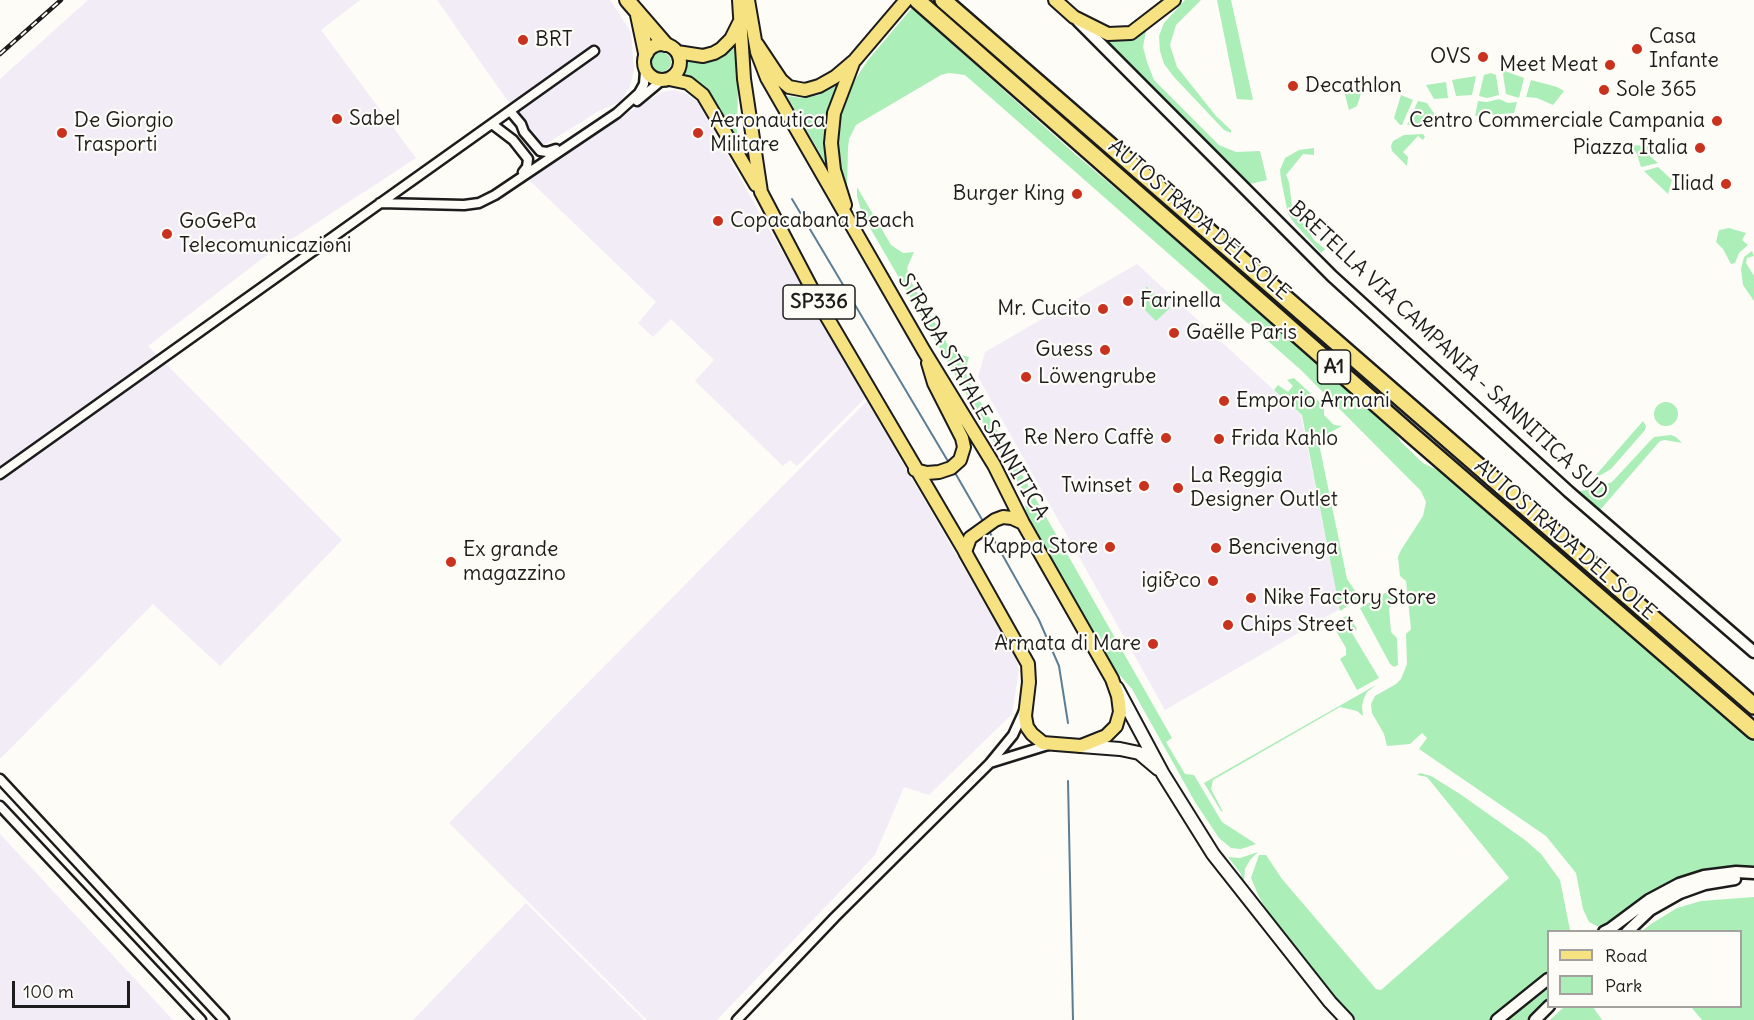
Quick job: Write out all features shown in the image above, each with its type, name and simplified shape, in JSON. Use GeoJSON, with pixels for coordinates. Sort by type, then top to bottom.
{"type":"FeatureCollection","features":[{"type":"Feature","properties":{"kind":"highway"},"geometry":{"type":"LineString","coordinates":[[627,0],[665,44]]}},
{"type":"Feature","properties":{"kind":"highway","name":"AUTOSTRADA DEL SOLE"},"geometry":{"type":"LineString","coordinates":[[917,0],[1414,437],[1754,731]]}},
{"type":"Feature","properties":{"kind":"highway","name":"AUTOSTRADA DEL SOLE"},"geometry":{"type":"LineString","coordinates":[[943,0],[1754,706]]}},
{"type":"Feature","properties":{"kind":"highway"},"geometry":{"type":"LineString","coordinates":[[637,14],[646,53]]}},
{"type":"Feature","properties":{"kind":"main road","name":"SP336"},"geometry":{"type":"LineString","coordinates":[[739,0],[749,122],[760,192],[824,312],[967,555],[1028,664],[1027,727],[1038,740],[1048,745]]}},
{"type":"Feature","properties":{"kind":"main road","name":"STRADA STATALE SANNITICA"},"geometry":{"type":"LineString","coordinates":[[748,0],[757,52],[763,71],[924,351],[994,465],[1023,523],[1163,774],[1213,854],[1330,1002],[1347,1020]]}},
{"type":"Feature","properties":{"kind":"main road","name":"STRADA STATALE SANNITICA"},"geometry":{"type":"LineString","coordinates":[[756,43],[781,80],[789,87],[805,90],[819,86],[835,77],[855,60],[906,0]]}},
{"type":"Feature","properties":{"kind":"main road"},"geometry":{"type":"LineString","coordinates":[[1055,0],[1074,17],[1108,34],[1131,33],[1174,0]]}},
{"type":"Feature","properties":{"kind":"main road"},"geometry":{"type":"LineString","coordinates":[[677,52],[703,56],[714,53],[731,39],[740,22]]}},
{"type":"Feature","properties":{"kind":"main road"},"geometry":{"type":"LineString","coordinates":[[665,80],[679,67],[677,52],[665,44],[654,45],[643,59],[645,71],[652,78],[665,80],[688,83],[703,95],[760,192]]}},
{"type":"Feature","properties":{"kind":"main road","name":"STRADA STATALE SANNITICA"},"geometry":{"type":"LineString","coordinates":[[854,227],[834,170],[831,143],[834,113],[855,60]]}},
{"type":"Feature","properties":{"kind":"main road"},"geometry":{"type":"LineString","coordinates":[[915,470],[927,473],[951,468],[960,460],[964,447],[962,438],[934,383],[924,351]]}},
{"type":"Feature","properties":{"kind":"main road"},"geometry":{"type":"LineString","coordinates":[[967,555],[970,538],[995,520],[1003,517],[1023,523]]}},
{"type":"Feature","properties":{"kind":"main road","name":"STRADA STATALE SANNITICA"},"geometry":{"type":"LineString","coordinates":[[1048,745],[1081,746],[1106,736],[1116,726],[1120,712],[1118,696],[1112,679]]}},
{"type":"Feature","properties":{"kind":"main road"},"geometry":{"type":"LineString","coordinates":[[1081,746],[1139,753],[1163,774]]}},
{"type":"Feature","properties":{"kind":"street","name":"BRETELLA VIA CAMPANIA - SANNITICA SUD"},"geometry":{"type":"LineString","coordinates":[[1074,17],[1332,276],[1569,492],[1754,652]]}},
{"type":"Feature","properties":{"kind":"street"},"geometry":{"type":"LineString","coordinates":[[0,474],[594,51]]}},
{"type":"Feature","properties":{"kind":"street"},"geometry":{"type":"LineString","coordinates":[[623,108],[645,84],[645,71]]}},
{"type":"Feature","properties":{"kind":"street"},"geometry":{"type":"LineString","coordinates":[[379,203],[464,205],[479,203],[495,195],[623,108],[642,98],[665,80]]}},
{"type":"Feature","properties":{"kind":"street"},"geometry":{"type":"LineString","coordinates":[[510,111],[540,151],[547,152],[565,147]]}},
{"type":"Feature","properties":{"kind":"street"},"geometry":{"type":"LineString","coordinates":[[492,124],[513,140],[528,159],[527,167],[519,177]]}},
{"type":"Feature","properties":{"kind":"street"},"geometry":{"type":"LineString","coordinates":[[737,1020],[835,917],[990,763],[1013,735],[1026,708]]}},
{"type":"Feature","properties":{"kind":"street"},"geometry":{"type":"LineString","coordinates":[[990,763],[1048,745]]}},
{"type":"Feature","properties":{"kind":"street"},"geometry":{"type":"LineString","coordinates":[[0,779],[224,1020]]}},
{"type":"Feature","properties":{"kind":"street"},"geometry":{"type":"LineString","coordinates":[[0,806],[201,1020]]}},
{"type":"Feature","properties":{"kind":"street"},"geometry":{"type":"LineString","coordinates":[[1608,930],[1649,900],[1678,884],[1704,876],[1736,872],[1754,873]]}},
{"type":"Feature","properties":{"kind":"street"},"geometry":{"type":"LineString","coordinates":[[1629,930],[1650,910],[1680,892],[1715,882],[1736,879],[1754,880]]}},
{"type":"Feature","properties":{"kind":"street"},"geometry":{"type":"LineString","coordinates":[[1621,930],[1636,923]]}},
{"type":"Feature","properties":{"kind":"street"},"geometry":{"type":"LineString","coordinates":[[1497,1020],[1547,980]]}},
{"type":"Feature","properties":{"kind":"street"},"geometry":{"type":"LineString","coordinates":[[1535,1020],[1547,1008]]}},
{"type":"Feature","properties":{"kind":"shaded area"},"geometry":{"type":"Polygon","coordinates":[[[88,0],[360,0],[321,30],[416,158],[263,258],[148,346],[342,540],[220,666],[153,604],[0,759],[0,79],[88,0]]]}},
{"type":"Feature","properties":{"kind":"shaded area"},"geometry":{"type":"Polygon","coordinates":[[[437,0],[610,0],[631,32],[634,70],[630,86],[621,101],[599,111],[544,145],[505,97],[437,0]]]}},
{"type":"Feature","properties":{"kind":"shaded area"},"geometry":{"type":"Polygon","coordinates":[[[674,90],[687,94],[698,102],[764,221],[835,341],[865,398],[797,466],[790,460],[783,466],[695,381],[714,360],[671,319],[653,337],[638,323],[656,302],[528,179],[568,149],[662,92],[674,90]]]}},
{"type":"Feature","properties":{"kind":"shaded area","name":"La Reggia Designer Outlet"},"geometry":{"type":"Polygon","coordinates":[[[1137,264],[1301,415],[1340,609],[1165,710],[978,377],[985,352],[1137,264]]]}},
{"type":"Feature","properties":{"kind":"shaded area"},"geometry":{"type":"Polygon","coordinates":[[[867,401],[1016,658],[1019,670],[1012,714],[929,795],[904,787],[875,855],[717,1020],[647,1020],[449,823],[867,401]]]}},
{"type":"Feature","properties":{"kind":"shaded area"},"geometry":{"type":"Polygon","coordinates":[[[0,834],[173,1020],[0,1020],[0,834]]]}},
{"type":"Feature","properties":{"kind":"shaded area"},"geometry":{"type":"Polygon","coordinates":[[[526,903],[644,1020],[413,1020],[526,903]]]}},
{"type":"Feature","properties":{"kind":"green space"},"geometry":{"type":"Polygon","coordinates":[[[1185,0],[1201,0],[1176,25],[1170,45],[1177,67],[1216,116],[1231,130],[1231,133],[1224,130],[1164,64],[1159,36],[1164,23],[1185,0]]]}},
{"type":"Feature","properties":{"kind":"green space"},"geometry":{"type":"Polygon","coordinates":[[[1217,0],[1231,0],[1253,100],[1237,99],[1217,0]]]}},
{"type":"Feature","properties":{"kind":"green space"},"geometry":{"type":"Polygon","coordinates":[[[912,8],[1076,155],[1231,286],[1391,427],[1401,442],[1423,463],[1441,472],[1754,742],[1754,866],[1714,868],[1680,878],[1635,903],[1606,926],[1597,926],[1589,922],[1583,909],[1576,873],[1546,836],[1419,749],[1427,738],[1422,733],[1410,744],[1387,746],[1384,734],[1372,713],[1371,704],[1375,696],[1401,679],[1407,664],[1406,634],[1411,629],[1406,581],[1400,576],[1398,557],[1423,516],[1426,502],[1421,491],[1301,370],[965,75],[949,73],[941,75],[856,125],[849,139],[847,188],[841,169],[838,130],[842,107],[849,89],[868,60],[912,8]]]}},
{"type":"Feature","properties":{"kind":"green space"},"geometry":{"type":"Polygon","coordinates":[[[1147,26],[1143,47],[1154,80],[1219,145],[1236,152],[1260,151],[1267,180],[1250,184],[1091,27],[1095,30],[1147,26]]]}},
{"type":"Feature","properties":{"kind":"green space"},"geometry":{"type":"Polygon","coordinates":[[[735,40],[738,85],[737,142],[704,87],[693,78],[682,74],[685,59],[735,40]]]}},
{"type":"Feature","properties":{"kind":"green space"},"geometry":{"type":"Polygon","coordinates":[[[661,52],[668,55],[671,62],[668,69],[661,72],[654,69],[651,62],[654,55],[661,52]]]}},
{"type":"Feature","properties":{"kind":"green space"},"geometry":{"type":"Polygon","coordinates":[[[1505,71],[1524,78],[1519,98],[1506,94],[1503,74],[1505,71]]]}},
{"type":"Feature","properties":{"kind":"green space"},"geometry":{"type":"Polygon","coordinates":[[[1491,73],[1496,75],[1499,95],[1487,98],[1479,96],[1484,75],[1491,73]]]}},
{"type":"Feature","properties":{"kind":"green space"},"geometry":{"type":"Polygon","coordinates":[[[1476,76],[1472,95],[1456,96],[1452,80],[1476,76]]]}},
{"type":"Feature","properties":{"kind":"green space"},"geometry":{"type":"Polygon","coordinates":[[[840,79],[830,103],[827,119],[826,164],[787,96],[802,98],[819,95],[840,79]]]}},
{"type":"Feature","properties":{"kind":"green space"},"geometry":{"type":"Polygon","coordinates":[[[1531,80],[1564,91],[1553,105],[1537,98],[1526,97],[1531,80]]]}},
{"type":"Feature","properties":{"kind":"green space"},"geometry":{"type":"Polygon","coordinates":[[[1446,82],[1448,98],[1434,99],[1426,85],[1446,82]]]}},
{"type":"Feature","properties":{"kind":"green space"},"geometry":{"type":"Polygon","coordinates":[[[1343,87],[1363,87],[1357,106],[1349,110],[1343,87]]]}},
{"type":"Feature","properties":{"kind":"green space"},"geometry":{"type":"Polygon","coordinates":[[[1401,95],[1413,100],[1400,125],[1394,118],[1401,95]]]}},
{"type":"Feature","properties":{"kind":"green space"},"geometry":{"type":"Polygon","coordinates":[[[1499,99],[1508,103],[1517,102],[1514,113],[1475,116],[1478,101],[1487,102],[1499,99]]]}},
{"type":"Feature","properties":{"kind":"green space"},"geometry":{"type":"Polygon","coordinates":[[[1418,101],[1427,103],[1439,121],[1432,124],[1407,125],[1418,101]]]}},
{"type":"Feature","properties":{"kind":"green space"},"geometry":{"type":"Polygon","coordinates":[[[1423,134],[1425,137],[1423,140],[1418,136],[1403,152],[1408,157],[1407,166],[1392,151],[1393,141],[1404,135],[1423,134]]]}},
{"type":"Feature","properties":{"kind":"green space"},"geometry":{"type":"Polygon","coordinates":[[[1630,145],[1649,146],[1650,156],[1658,163],[1641,167],[1637,154],[1630,145]]]}},
{"type":"Feature","properties":{"kind":"green space"},"geometry":{"type":"Polygon","coordinates":[[[1314,148],[1314,155],[1303,154],[1286,175],[1292,206],[1314,240],[1325,249],[1321,253],[1288,214],[1280,170],[1285,158],[1299,150],[1314,148]]]}},
{"type":"Feature","properties":{"kind":"green space"},"geometry":{"type":"Polygon","coordinates":[[[1658,167],[1672,180],[1668,194],[1644,171],[1658,167]]]}},
{"type":"Feature","properties":{"kind":"green space"},"geometry":{"type":"Polygon","coordinates":[[[857,187],[891,245],[903,253],[914,252],[907,268],[909,278],[949,347],[954,353],[969,357],[965,370],[968,380],[1172,738],[1166,742],[1185,774],[1194,775],[1222,822],[1256,844],[1241,849],[1231,848],[1219,838],[1195,802],[1132,689],[1109,663],[1026,518],[1025,495],[862,214],[857,187]]]}},
{"type":"Feature","properties":{"kind":"green space"},"geometry":{"type":"Polygon","coordinates":[[[1729,228],[1746,233],[1742,240],[1748,245],[1739,253],[1735,263],[1731,264],[1723,249],[1716,242],[1719,230],[1729,228]]]}},
{"type":"Feature","properties":{"kind":"green space"},"geometry":{"type":"Polygon","coordinates":[[[1752,251],[1754,256],[1747,258],[1746,263],[1754,276],[1754,301],[1743,285],[1741,269],[1744,257],[1752,251]]]}},
{"type":"Feature","properties":{"kind":"green space"},"geometry":{"type":"Polygon","coordinates":[[[1146,286],[1170,308],[1156,321],[1145,310],[1146,286]]]}},
{"type":"Feature","properties":{"kind":"green space"},"geometry":{"type":"Polygon","coordinates":[[[1294,378],[1324,406],[1324,415],[1334,425],[1342,426],[1318,439],[1347,579],[1360,598],[1340,611],[1302,415],[1274,390],[1278,385],[1288,392],[1293,386],[1287,380],[1294,378]]]}},
{"type":"Feature","properties":{"kind":"green space"},"geometry":{"type":"Polygon","coordinates":[[[1666,402],[1674,406],[1678,414],[1674,422],[1666,426],[1658,422],[1654,414],[1658,406],[1666,402]]]}},
{"type":"Feature","properties":{"kind":"green space"},"geometry":{"type":"Polygon","coordinates":[[[1643,421],[1646,426],[1645,430],[1611,469],[1595,476],[1643,421]]]}},
{"type":"Feature","properties":{"kind":"green space"},"geometry":{"type":"Polygon","coordinates":[[[1671,435],[1682,443],[1660,441],[1600,510],[1580,493],[1580,491],[1594,489],[1612,482],[1654,437],[1671,435]]]}},
{"type":"Feature","properties":{"kind":"green space"},"geometry":{"type":"Polygon","coordinates":[[[1385,593],[1390,593],[1394,597],[1394,602],[1389,608],[1391,632],[1397,638],[1398,665],[1394,667],[1390,664],[1360,608],[1385,593]]]}},
{"type":"Feature","properties":{"kind":"green space"},"geometry":{"type":"Polygon","coordinates":[[[1348,615],[1357,629],[1352,633],[1379,678],[1357,690],[1340,659],[1346,655],[1346,648],[1332,624],[1348,615]]]}},
{"type":"Feature","properties":{"kind":"green space"},"geometry":{"type":"Polygon","coordinates":[[[1376,685],[1367,692],[1364,698],[1363,716],[1357,711],[1340,707],[1213,780],[1211,789],[1223,812],[1221,811],[1204,783],[1376,685]]]}},
{"type":"Feature","properties":{"kind":"green space"},"geometry":{"type":"Polygon","coordinates":[[[1420,773],[1431,776],[1525,840],[1541,854],[1560,880],[1570,930],[1547,930],[1547,976],[1493,1020],[1353,1020],[1275,923],[1259,897],[1251,878],[1259,855],[1266,855],[1282,879],[1376,989],[1381,990],[1509,878],[1427,777],[1417,775],[1420,773]]]}},
{"type":"Feature","properties":{"kind":"green space"},"geometry":{"type":"Polygon","coordinates":[[[1258,852],[1245,869],[1244,880],[1247,889],[1242,885],[1241,874],[1228,857],[1240,858],[1258,852]]]}},
{"type":"Feature","properties":{"kind":"green space"},"geometry":{"type":"Polygon","coordinates":[[[1754,897],[1754,1020],[1702,1020],[1692,1008],[1742,1008],[1742,930],[1643,930],[1677,908],[1701,901],[1754,897]]]}},
{"type":"Feature","properties":{"kind":"green space"},"geometry":{"type":"Polygon","coordinates":[[[1547,987],[1547,1004],[1530,1020],[1506,1020],[1547,987]]]}},
{"type":"Feature","properties":{"kind":"green space"},"geometry":{"type":"Polygon","coordinates":[[[1563,1008],[1594,1008],[1602,1020],[1550,1020],[1563,1008]]]}},
{"type":"Feature","properties":{"kind":"waterway"},"geometry":{"type":"LineString","coordinates":[[792,199],[949,463]]}},
{"type":"Feature","properties":{"kind":"waterway"},"geometry":{"type":"LineString","coordinates":[[954,471],[984,523]]}},
{"type":"Feature","properties":{"kind":"waterway"},"geometry":{"type":"LineString","coordinates":[[989,531],[1039,620],[1059,666],[1068,723]]}},
{"type":"Feature","properties":{"kind":"waterway"},"geometry":{"type":"LineString","coordinates":[[1068,781],[1073,1020]]}},
{"type":"Feature","properties":{"kind":"railway"},"geometry":{"type":"LineString","coordinates":[[0,54],[61,0]]}},
{"type":"Feature","properties":{"kind":"place","name":"BRT"},"geometry":{"type":"Point","coordinates":[523,40]}},
{"type":"Feature","properties":{"kind":"place","name":"Casa Infante"},"geometry":{"type":"Point","coordinates":[1637,49]}},
{"type":"Feature","properties":{"kind":"place","name":"OVS"},"geometry":{"type":"Point","coordinates":[1483,57]}},
{"type":"Feature","properties":{"kind":"place","name":"Meet Meat"},"geometry":{"type":"Point","coordinates":[1610,65]}},
{"type":"Feature","properties":{"kind":"place","name":"Decathlon"},"geometry":{"type":"Point","coordinates":[1293,86]}},
{"type":"Feature","properties":{"kind":"place","name":"Sole 365"},"geometry":{"type":"Point","coordinates":[1604,90]}},
{"type":"Feature","properties":{"kind":"place","name":"Sabel"},"geometry":{"type":"Point","coordinates":[337,119]}},
{"type":"Feature","properties":{"kind":"place","name":"Centro Commerciale Campania"},"geometry":{"type":"Point","coordinates":[1717,121]}},
{"type":"Feature","properties":{"kind":"place","name":"De Giorgio Trasporti"},"geometry":{"type":"Point","coordinates":[62,133]}},
{"type":"Feature","properties":{"kind":"place","name":"Aeronautica Militare"},"geometry":{"type":"Point","coordinates":[698,133]}},
{"type":"Feature","properties":{"kind":"place","name":"Piazza Italia"},"geometry":{"type":"Point","coordinates":[1700,148]}},
{"type":"Feature","properties":{"kind":"place","name":"Iliad"},"geometry":{"type":"Point","coordinates":[1726,184]}},
{"type":"Feature","properties":{"kind":"place","name":"Burger King"},"geometry":{"type":"Point","coordinates":[1077,194]}},
{"type":"Feature","properties":{"kind":"place","name":"Copacabana Beach"},"geometry":{"type":"Point","coordinates":[718,221]}},
{"type":"Feature","properties":{"kind":"place","name":"GoGePa Telecomunicazioni"},"geometry":{"type":"Point","coordinates":[167,234]}},
{"type":"Feature","properties":{"kind":"place","name":"Farinella"},"geometry":{"type":"Point","coordinates":[1128,301]}},
{"type":"Feature","properties":{"kind":"place","name":"Mr. Cucito"},"geometry":{"type":"Point","coordinates":[1103,309]}},
{"type":"Feature","properties":{"kind":"place","name":"Gaëlle Paris"},"geometry":{"type":"Point","coordinates":[1174,333]}},
{"type":"Feature","properties":{"kind":"place","name":"Guess"},"geometry":{"type":"Point","coordinates":[1105,350]}},
{"type":"Feature","properties":{"kind":"place","name":"Löwengrube"},"geometry":{"type":"Point","coordinates":[1026,377]}},
{"type":"Feature","properties":{"kind":"place","name":"Emporio Armani"},"geometry":{"type":"Point","coordinates":[1224,401]}},
{"type":"Feature","properties":{"kind":"place","name":"Re Nero Caffè"},"geometry":{"type":"Point","coordinates":[1166,438]}},
{"type":"Feature","properties":{"kind":"place","name":"Frida Kahlo"},"geometry":{"type":"Point","coordinates":[1219,439]}},
{"type":"Feature","properties":{"kind":"place","name":"Twinset"},"geometry":{"type":"Point","coordinates":[1144,486]}},
{"type":"Feature","properties":{"kind":"place","name":"La Reggia Designer Outlet"},"geometry":{"type":"Point","coordinates":[1178,488]}},
{"type":"Feature","properties":{"kind":"place","name":"Kappa Store"},"geometry":{"type":"Point","coordinates":[1110,547]}},
{"type":"Feature","properties":{"kind":"place","name":"Bencivenga"},"geometry":{"type":"Point","coordinates":[1216,548]}},
{"type":"Feature","properties":{"kind":"place","name":"Ex grande magazzino"},"geometry":{"type":"Point","coordinates":[451,562]}},
{"type":"Feature","properties":{"kind":"place","name":"igi&co"},"geometry":{"type":"Point","coordinates":[1213,581]}},
{"type":"Feature","properties":{"kind":"place","name":"Nike Factory Store"},"geometry":{"type":"Point","coordinates":[1251,598]}},
{"type":"Feature","properties":{"kind":"place","name":"Chips Street"},"geometry":{"type":"Point","coordinates":[1228,625]}},
{"type":"Feature","properties":{"kind":"place","name":"Armata di Mare"},"geometry":{"type":"Point","coordinates":[1153,644]}}]}
